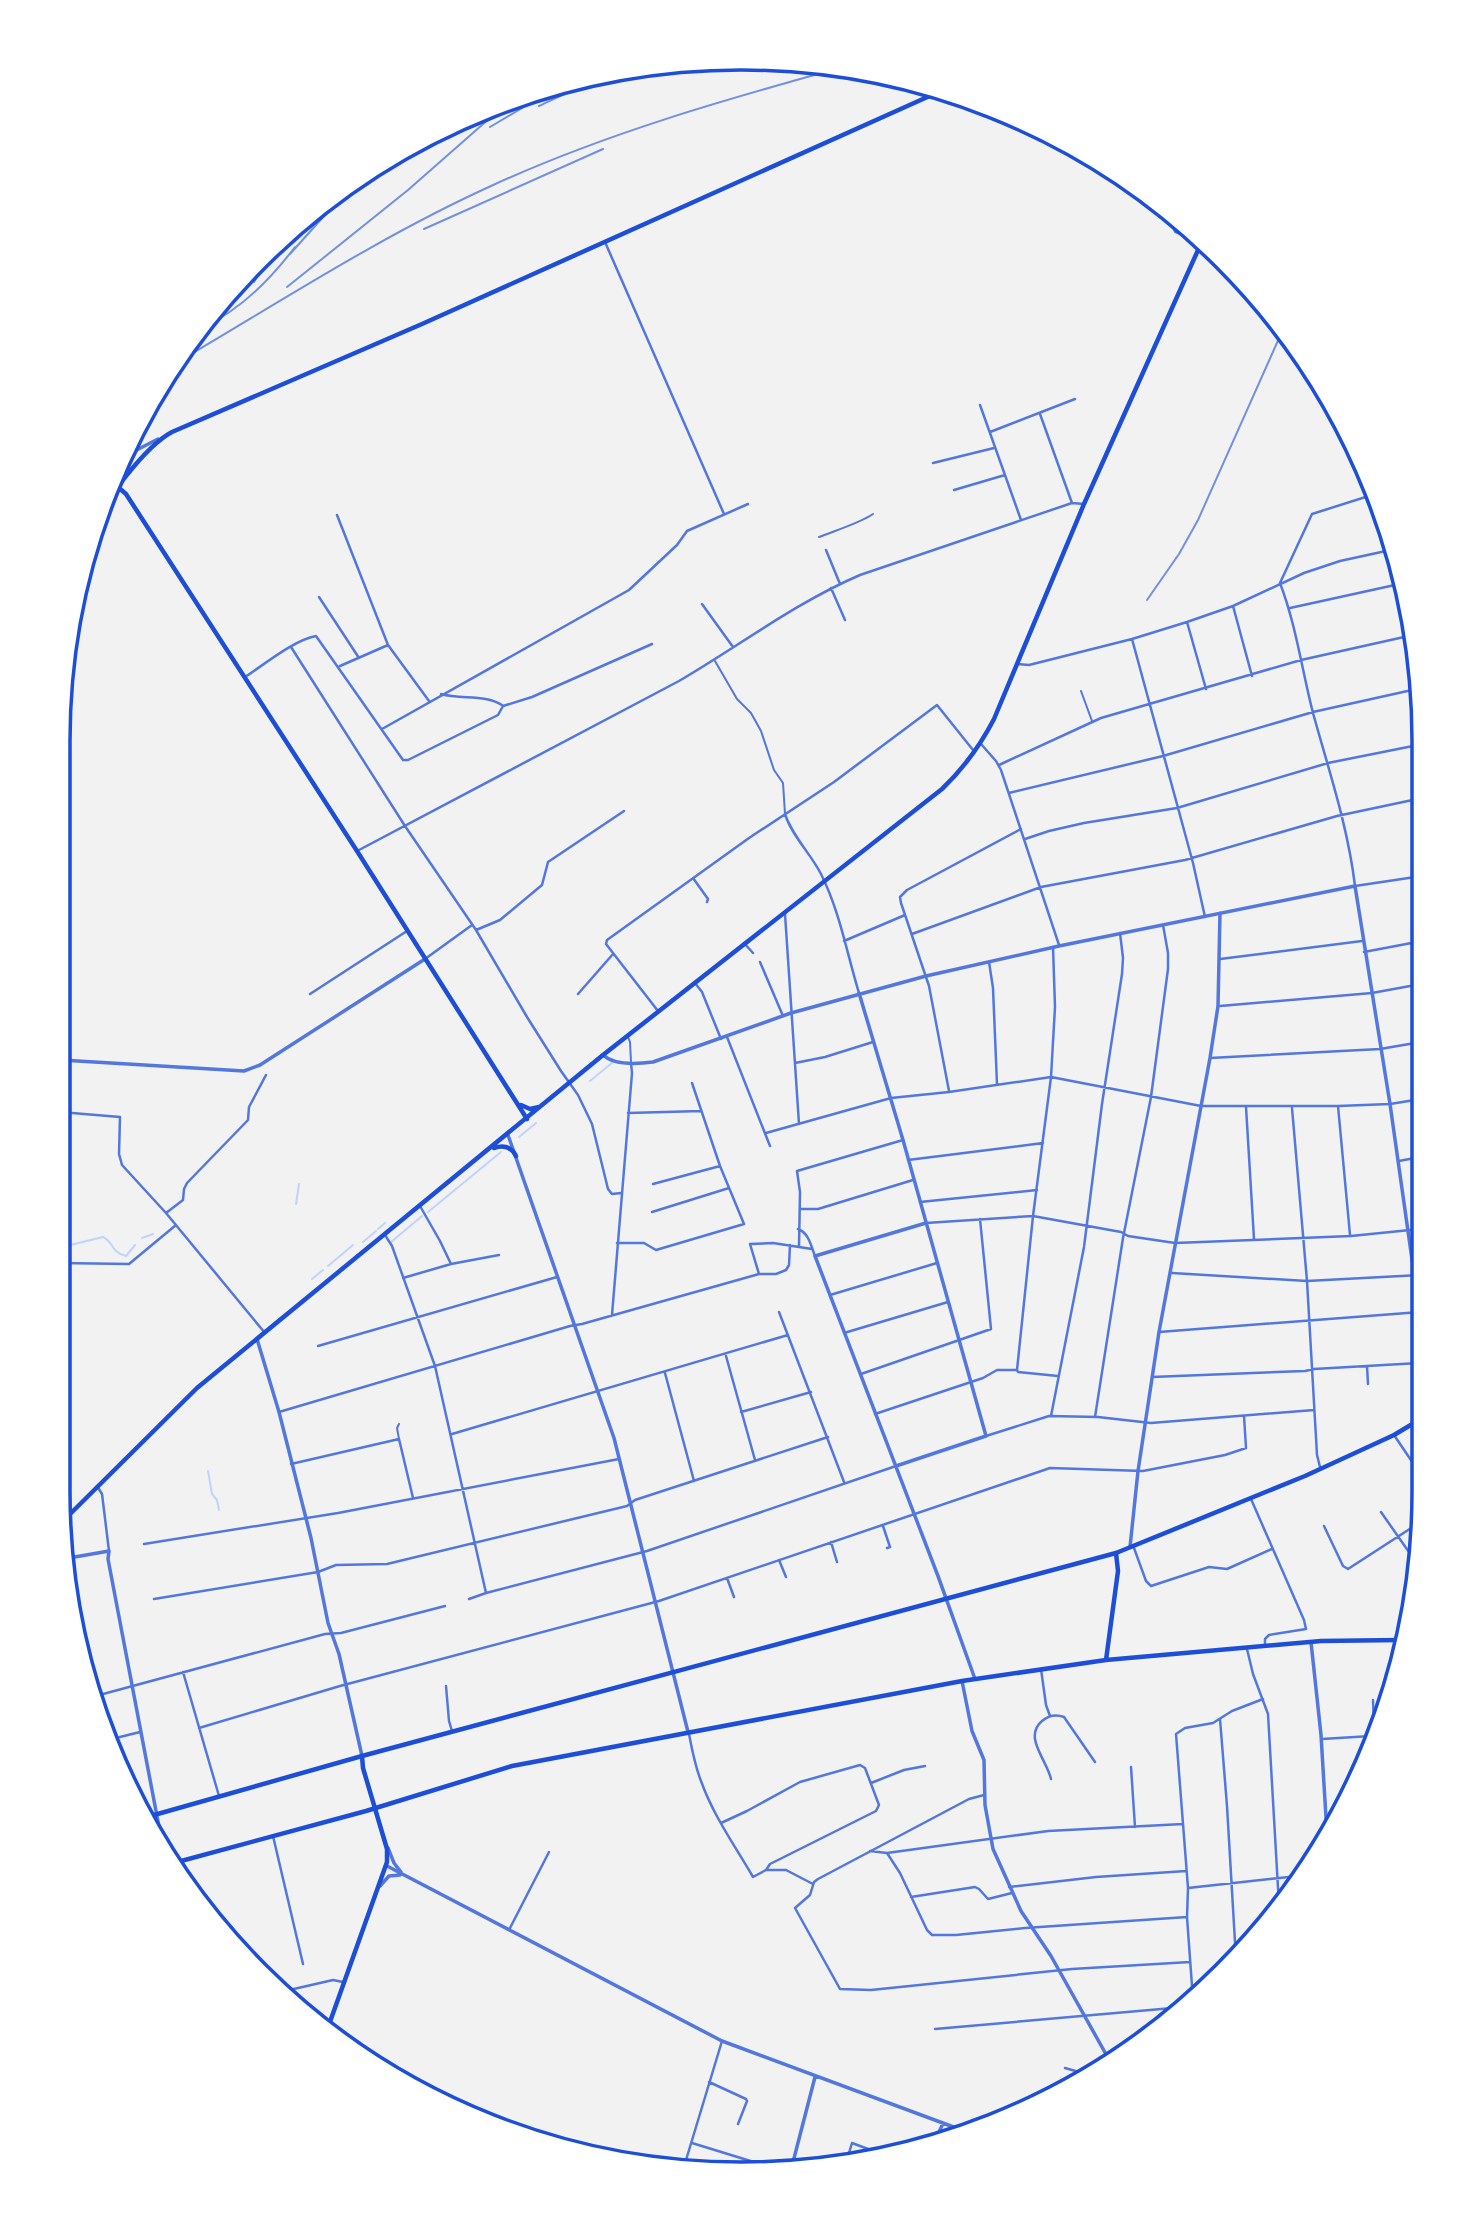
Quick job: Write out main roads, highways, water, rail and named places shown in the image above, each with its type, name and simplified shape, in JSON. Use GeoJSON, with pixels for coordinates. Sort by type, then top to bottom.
{"type":"FeatureCollection","features":[{"type":"Feature","properties":{"kind":"main road"},"geometry":{"type":"LineString","coordinates":[[123,480],[162,437],[928,97]]}},
{"type":"Feature","properties":{"kind":"main road"},"geometry":{"type":"LineString","coordinates":[[71,1513],[191,1393],[603,1055],[958,774],[981,744],[1084,504],[1198,251]]}},
{"type":"Feature","properties":{"kind":"main road"},"geometry":{"type":"LineString","coordinates":[[119,488],[138,512],[527,1119]]}},
{"type":"Feature","properties":{"kind":"main road"},"geometry":{"type":"LineString","coordinates":[[514,1098],[530,1109],[546,1103]]}},
{"type":"Feature","properties":{"kind":"main road"},"geometry":{"type":"LineString","coordinates":[[490,1150],[506,1146],[516,1156]]}},
{"type":"Feature","properties":{"kind":"main road"},"geometry":{"type":"LineString","coordinates":[[154,1815],[1116,1553],[1321,1469],[1412,1424]]}},
{"type":"Feature","properties":{"kind":"main road"},"geometry":{"type":"LineString","coordinates":[[1105,1660],[1118,1571],[1116,1553]]}},
{"type":"Feature","properties":{"kind":"main road"},"geometry":{"type":"LineString","coordinates":[[181,1861],[376,1808],[512,1766],[962,1681],[1105,1660],[1311,1642],[1395,1640]]}},
{"type":"Feature","properties":{"kind":"main road"},"geometry":{"type":"LineString","coordinates":[[330,2021],[387,1866],[386,1845],[363,1768],[362,1756]]}},
{"type":"Feature","properties":{"kind":"waterway"},"geometry":{"type":"LineString","coordinates":[[590,1081],[613,1062]]}},
{"type":"Feature","properties":{"kind":"waterway"},"geometry":{"type":"LineString","coordinates":[[519,1137],[536,1123]]}},
{"type":"Feature","properties":{"kind":"waterway"},"geometry":{"type":"LineString","coordinates":[[428,1212],[501,1152]]}},
{"type":"Feature","properties":{"kind":"waterway"},"geometry":{"type":"LineString","coordinates":[[296,1204],[299,1184]]}},
{"type":"Feature","properties":{"kind":"waterway"},"geometry":{"type":"LineString","coordinates":[[391,1242],[422,1216]]}},
{"type":"Feature","properties":{"kind":"waterway"},"geometry":{"type":"LineString","coordinates":[[378,1229],[385,1223]]}},
{"type":"Feature","properties":{"kind":"waterway"},"geometry":{"type":"LineString","coordinates":[[363,1242],[376,1231]]}},
{"type":"Feature","properties":{"kind":"waterway"},"geometry":{"type":"LineString","coordinates":[[142,1238],[153,1234]]}},
{"type":"Feature","properties":{"kind":"waterway"},"geometry":{"type":"LineString","coordinates":[[70,1245],[103,1237],[126,1256],[135,1245]]}},
{"type":"Feature","properties":{"kind":"waterway"},"geometry":{"type":"LineString","coordinates":[[328,1266],[353,1245]]}},
{"type":"Feature","properties":{"kind":"waterway"},"geometry":{"type":"LineString","coordinates":[[312,1279],[323,1270]]}},
{"type":"Feature","properties":{"kind":"waterway"},"geometry":{"type":"LineString","coordinates":[[208,1471],[212,1494],[217,1500],[219,1510]]}},
{"type":"Feature","properties":{"kind":"railway"},"geometry":{"type":"LineString","coordinates":[[195,351],[411,225],[491,186],[621,134],[709,105],[816,75]]}},
{"type":"Feature","properties":{"kind":"railway"},"geometry":{"type":"LineString","coordinates":[[539,106],[568,93]]}},
{"type":"Feature","properties":{"kind":"railway"},"geometry":{"type":"LineString","coordinates":[[490,127],[526,106]]}},
{"type":"Feature","properties":{"kind":"railway"},"geometry":{"type":"LineString","coordinates":[[322,259],[408,190],[488,119]]}},
{"type":"Feature","properties":{"kind":"railway"},"geometry":{"type":"LineString","coordinates":[[424,229],[603,149]]}},
{"type":"Feature","properties":{"kind":"railway"},"geometry":{"type":"LineString","coordinates":[[290,254],[323,217]]}},
{"type":"Feature","properties":{"kind":"railway"},"geometry":{"type":"LineString","coordinates":[[222,317],[254,293],[295,247]]}},
{"type":"Feature","properties":{"kind":"railway"},"geometry":{"type":"LineString","coordinates":[[287,287],[327,255]]}},
{"type":"Feature","properties":{"kind":"railway"},"geometry":{"type":"LineString","coordinates":[[1147,600],[1179,554],[1198,520],[1278,340]]}}]}
